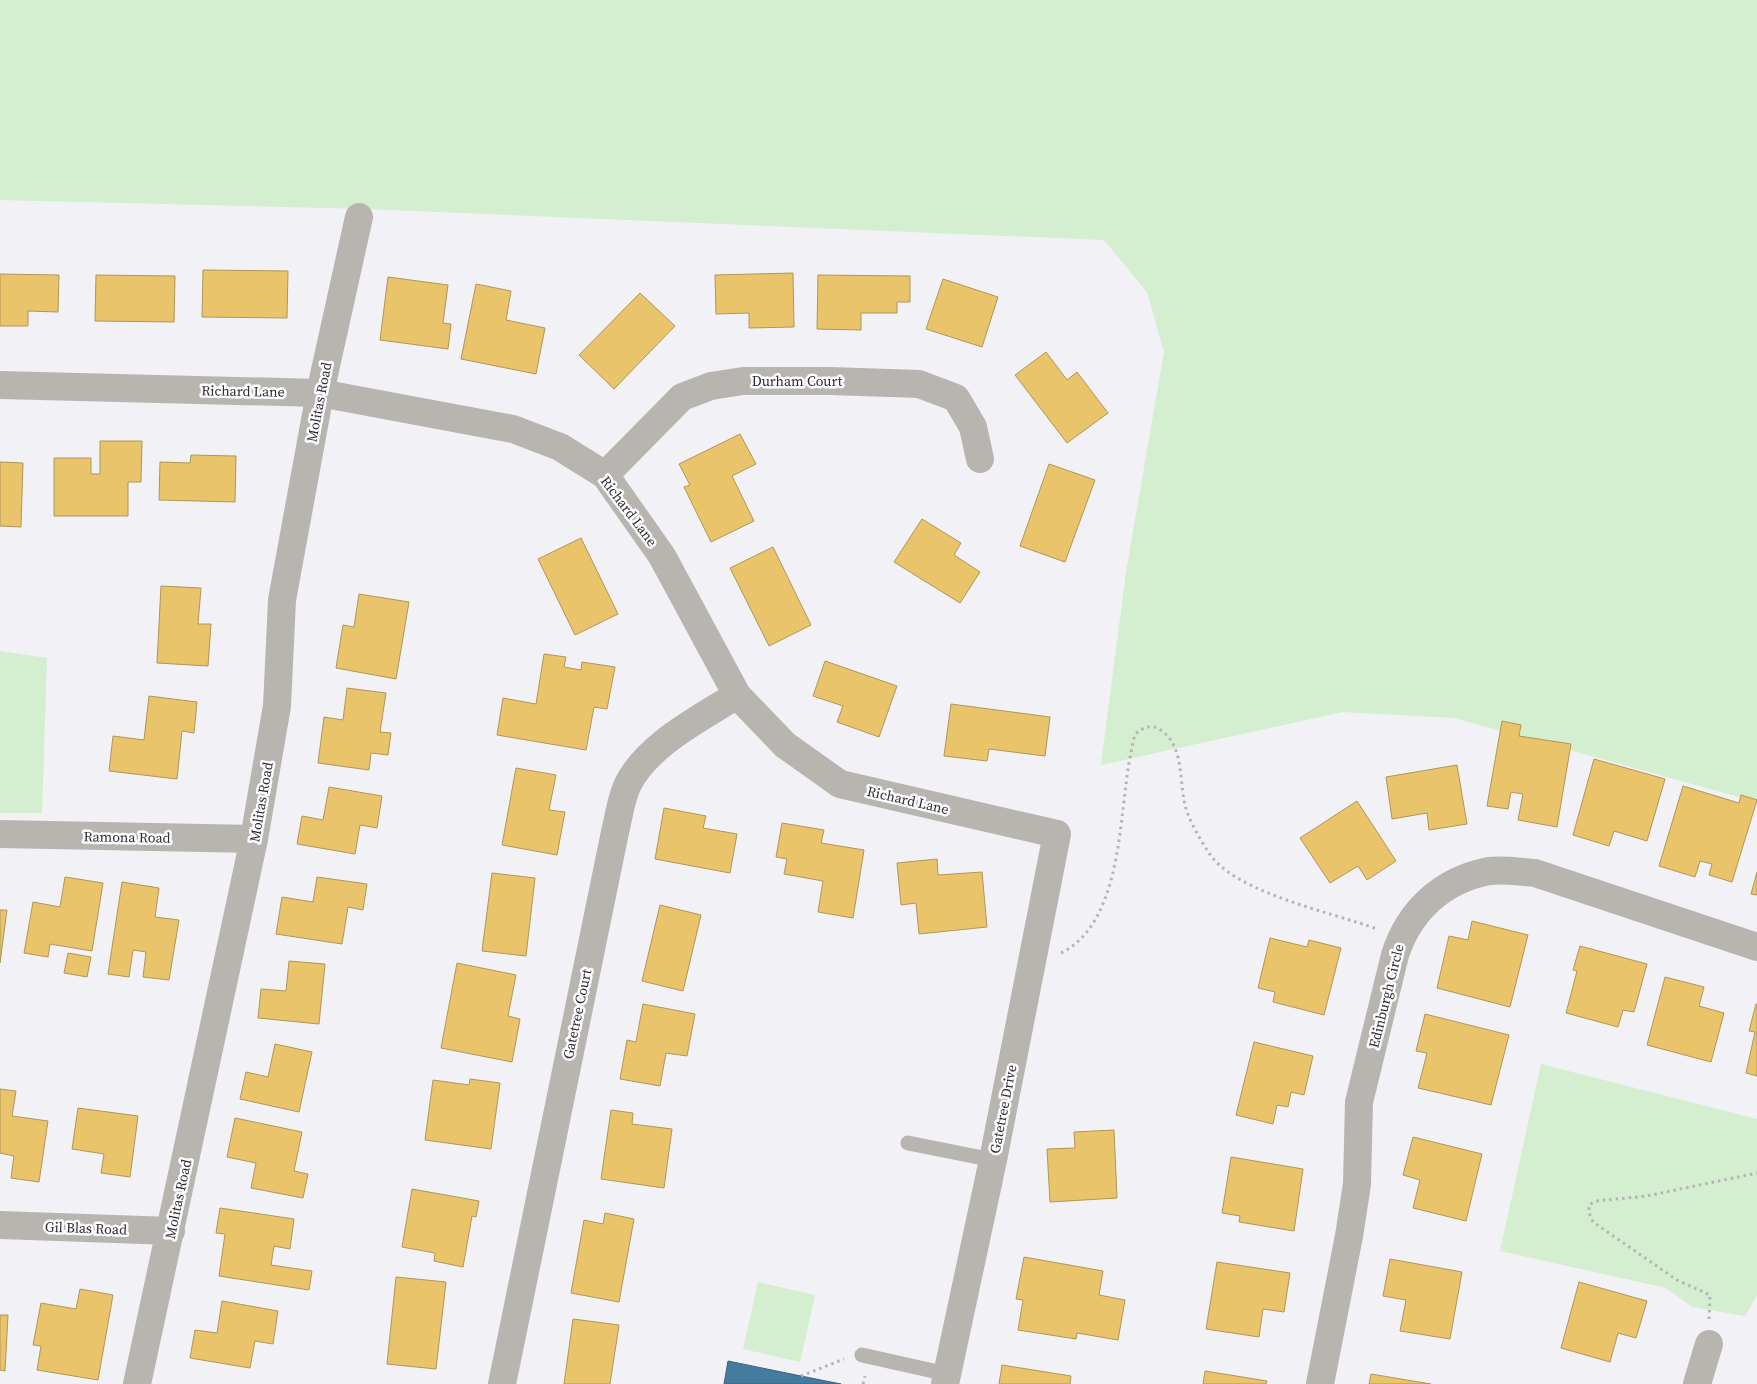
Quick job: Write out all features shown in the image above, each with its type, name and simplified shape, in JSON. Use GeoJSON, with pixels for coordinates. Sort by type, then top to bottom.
{"type":"FeatureCollection","features":[{"type":"Feature","properties":{"kind":"street","name":"Molitas Road"},"geometry":{"type":"LineString","coordinates":[[137,1384],[254,839],[277,706],[282,600],[320,393],[359,217]]}},
{"type":"Feature","properties":{"kind":"street","name":"Durham Court"},"geometry":{"type":"LineString","coordinates":[[605,476],[682,397],[711,386],[743,381],[830,380],[918,384],[956,398],[973,427],[980,459]]}},
{"type":"Feature","properties":{"kind":"street","name":"Richard Lane"},"geometry":{"type":"LineString","coordinates":[[0,385],[320,393],[513,429],[560,447],[605,476],[662,556],[737,696],[785,745],[840,784],[1057,834]]}},
{"type":"Feature","properties":{"kind":"street","name":"Gatetree Court"},"geometry":{"type":"LineString","coordinates":[[502,1384],[615,832],[627,786],[634,772],[659,747],[686,727],[737,696]]}},
{"type":"Feature","properties":{"kind":"street","name":"Ramona Road"},"geometry":{"type":"LineString","coordinates":[[0,834],[254,839]]}},
{"type":"Feature","properties":{"kind":"street","name":"Gatetree Drive"},"geometry":{"type":"LineString","coordinates":[[946,1379],[1057,834]]}},
{"type":"Feature","properties":{"kind":"street","name":"Edinburgh Circle"},"geometry":{"type":"LineString","coordinates":[[1320,1384],[1349,1236],[1357,1184],[1359,1102],[1389,974],[1400,938],[1418,910],[1433,896],[1449,886],[1475,875],[1489,871],[1504,870],[1535,873],[1757,947]]}},
{"type":"Feature","properties":{"kind":"street","name":"Gil Blas Road"},"geometry":{"type":"LineString","coordinates":[[0,1225],[171,1231]]}},
{"type":"Feature","properties":{"kind":"street"},"geometry":{"type":"LineString","coordinates":[[1697,1384],[1709,1344]]}},
{"type":"Feature","properties":{"kind":"lane"},"geometry":{"type":"LineString","coordinates":[[908,1143],[992,1160]]}},
{"type":"Feature","properties":{"kind":"lane"},"geometry":{"type":"LineString","coordinates":[[862,1354],[946,1379]]}},
{"type":"Feature","properties":{"kind":"path"},"geometry":{"type":"LineString","coordinates":[[1031,967],[1082,940],[1092,926],[1105,895],[1116,860],[1135,734],[1141,729],[1150,726],[1158,728],[1173,742],[1177,752],[1186,806],[1207,850],[1220,866],[1240,880],[1264,891],[1400,938]]}},
{"type":"Feature","properties":{"kind":"path"},"geometry":{"type":"LineString","coordinates":[[1709,1344],[1710,1294],[1677,1280],[1593,1222],[1589,1214],[1589,1206],[1596,1201],[1647,1196],[1757,1172]]}},
{"type":"Feature","properties":{"kind":"path"},"geometry":{"type":"LineString","coordinates":[[801,1376],[838,1361],[862,1354]]}},
{"type":"Feature","properties":{"kind":"green space"},"geometry":{"type":"Polygon","coordinates":[[[0,0],[1757,0],[1757,802],[1454,718],[1343,712],[1101,765],[1126,572],[1164,352],[1147,292],[1104,240],[366,209],[0,200],[0,0]]]}},
{"type":"Feature","properties":{"kind":"green space"},"geometry":{"type":"Polygon","coordinates":[[[0,651],[47,658],[42,813],[0,813],[0,651]]]}},
{"type":"Feature","properties":{"kind":"green space"},"geometry":{"type":"Polygon","coordinates":[[[1541,1064],[1757,1119],[1757,1295],[1745,1316],[1692,1307],[1666,1288],[1500,1251],[1541,1064]]]}},
{"type":"Feature","properties":{"kind":"green space"},"geometry":{"type":"Polygon","coordinates":[[[758,1282],[815,1295],[800,1362],[743,1349],[758,1282]]]}},
{"type":"Feature","properties":{"kind":"building: Homes"},"geometry":{"type":"Polygon","coordinates":[[[203,270],[288,271],[287,318],[202,317],[203,270]]]}},
{"type":"Feature","properties":{"kind":"building: Homes"},"geometry":{"type":"Polygon","coordinates":[[[793,273],[794,327],[749,328],[749,313],[716,314],[715,275],[793,273]]]}},
{"type":"Feature","properties":{"kind":"building: Homes"},"geometry":{"type":"Polygon","coordinates":[[[0,274],[59,275],[58,312],[28,311],[28,326],[0,326],[0,274]]]}},
{"type":"Feature","properties":{"kind":"building: Homes"},"geometry":{"type":"Polygon","coordinates":[[[96,275],[175,276],[174,322],[95,321],[96,275]]]}},
{"type":"Feature","properties":{"kind":"building: Homes"},"geometry":{"type":"Polygon","coordinates":[[[818,275],[910,276],[910,302],[897,302],[897,313],[861,313],[861,330],[817,329],[818,275]]]}},
{"type":"Feature","properties":{"kind":"building: Homes"},"geometry":{"type":"Polygon","coordinates":[[[388,277],[448,285],[443,323],[451,324],[448,349],[380,340],[388,277]]]}},
{"type":"Feature","properties":{"kind":"building: Homes"},"geometry":{"type":"Polygon","coordinates":[[[943,279],[998,297],[982,347],[926,329],[943,279]]]}},
{"type":"Feature","properties":{"kind":"building: Homes"},"geometry":{"type":"Polygon","coordinates":[[[476,284],[511,291],[506,320],[545,328],[536,374],[461,359],[476,284]]]}},
{"type":"Feature","properties":{"kind":"building: Homes"},"geometry":{"type":"Polygon","coordinates":[[[640,293],[675,326],[614,389],[579,355],[640,293]]]}},
{"type":"Feature","properties":{"kind":"building: Homes"},"geometry":{"type":"Polygon","coordinates":[[[1046,352],[1067,380],[1077,372],[1108,413],[1067,443],[1015,375],[1046,352]]]}},
{"type":"Feature","properties":{"kind":"building: Homes"},"geometry":{"type":"Polygon","coordinates":[[[740,434],[756,464],[732,476],[754,521],[711,542],[684,487],[690,485],[679,464],[740,434]]]}},
{"type":"Feature","properties":{"kind":"building: Homes"},"geometry":{"type":"Polygon","coordinates":[[[100,441],[142,441],[141,482],[128,482],[128,516],[54,516],[54,458],[91,458],[91,474],[100,474],[100,441]]]}},
{"type":"Feature","properties":{"kind":"building: Homes"},"geometry":{"type":"Polygon","coordinates":[[[191,455],[236,456],[235,502],[159,500],[160,462],[190,463],[191,455]]]}},
{"type":"Feature","properties":{"kind":"building: Homes"},"geometry":{"type":"Polygon","coordinates":[[[0,462],[23,463],[21,527],[0,526],[0,462]]]}},
{"type":"Feature","properties":{"kind":"building: Homes"},"geometry":{"type":"Polygon","coordinates":[[[1049,464],[1095,480],[1065,562],[1020,546],[1049,464]]]}},
{"type":"Feature","properties":{"kind":"building: Homes"},"geometry":{"type":"Polygon","coordinates":[[[922,519],[961,543],[954,555],[980,572],[960,603],[894,562],[922,519]]]}},
{"type":"Feature","properties":{"kind":"building: Homes"},"geometry":{"type":"Polygon","coordinates":[[[581,538],[618,614],[575,635],[538,559],[581,538]]]}},
{"type":"Feature","properties":{"kind":"building: Homes"},"geometry":{"type":"Polygon","coordinates":[[[773,547],[811,625],[769,646],[730,568],[773,547]]]}},
{"type":"Feature","properties":{"kind":"building: Homes"},"geometry":{"type":"Polygon","coordinates":[[[161,586],[201,588],[198,624],[211,624],[208,666],[157,663],[161,586]]]}},
{"type":"Feature","properties":{"kind":"building: Homes"},"geometry":{"type":"Polygon","coordinates":[[[359,594],[409,602],[396,679],[336,668],[343,625],[354,627],[359,594]]]}},
{"type":"Feature","properties":{"kind":"building: Homes"},"geometry":{"type":"Polygon","coordinates":[[[544,654],[566,657],[564,667],[581,670],[582,662],[615,667],[607,709],[594,707],[586,750],[497,735],[503,698],[536,704],[544,654]]]}},
{"type":"Feature","properties":{"kind":"building: Homes"},"geometry":{"type":"Polygon","coordinates":[[[825,661],[897,686],[879,737],[837,722],[843,706],[813,696],[825,661]]]}},
{"type":"Feature","properties":{"kind":"building: Homes"},"geometry":{"type":"Polygon","coordinates":[[[347,688],[386,693],[380,732],[391,733],[388,755],[371,753],[369,770],[318,763],[324,717],[343,720],[347,688]]]}},
{"type":"Feature","properties":{"kind":"building: Homes"},"geometry":{"type":"Polygon","coordinates":[[[149,696],[197,702],[194,733],[182,731],[177,779],[109,771],[113,736],[144,740],[149,696]]]}},
{"type":"Feature","properties":{"kind":"building: Homes"},"geometry":{"type":"Polygon","coordinates":[[[951,704],[1050,717],[1045,756],[989,749],[987,761],[944,756],[951,704]]]}},
{"type":"Feature","properties":{"kind":"building: Homes"},"geometry":{"type":"Polygon","coordinates":[[[1502,721],[1521,725],[1519,736],[1571,744],[1557,827],[1518,820],[1523,794],[1511,792],[1508,809],[1487,806],[1502,721]]]}},
{"type":"Feature","properties":{"kind":"building: Homes"},"geometry":{"type":"Polygon","coordinates":[[[1594,759],[1665,779],[1647,841],[1614,831],[1609,846],[1573,835],[1594,759]]]}},
{"type":"Feature","properties":{"kind":"building: Homes"},"geometry":{"type":"Polygon","coordinates":[[[1457,765],[1467,824],[1429,830],[1427,813],[1392,819],[1386,777],[1457,765]]]}},
{"type":"Feature","properties":{"kind":"building: Homes"},"geometry":{"type":"Polygon","coordinates":[[[516,768],[556,775],[549,810],[565,812],[557,855],[502,845],[516,768]]]}},
{"type":"Feature","properties":{"kind":"building: Homes"},"geometry":{"type":"Polygon","coordinates":[[[1683,786],[1739,803],[1741,795],[1757,800],[1732,882],[1709,875],[1712,864],[1700,861],[1695,877],[1659,866],[1683,786]]]}},
{"type":"Feature","properties":{"kind":"building: Homes"},"geometry":{"type":"Polygon","coordinates":[[[329,787],[382,796],[377,828],[360,825],[355,854],[297,844],[302,816],[323,820],[329,787]]]}},
{"type":"Feature","properties":{"kind":"building: Homes"},"geometry":{"type":"Polygon","coordinates":[[[1357,801],[1396,861],[1367,880],[1358,866],[1330,883],[1300,838],[1357,801]]]}},
{"type":"Feature","properties":{"kind":"building: Homes"},"geometry":{"type":"Polygon","coordinates":[[[664,808],[706,816],[703,828],[737,834],[730,873],[655,859],[664,808]]]}},
{"type":"Feature","properties":{"kind":"building: Homes"},"geometry":{"type":"Polygon","coordinates":[[[782,823],[824,830],[821,843],[864,850],[853,918],[818,912],[823,881],[784,874],[787,859],[776,857],[782,823]]]}},
{"type":"Feature","properties":{"kind":"building: Homes"},"geometry":{"type":"Polygon","coordinates":[[[937,859],[938,875],[982,872],[987,927],[919,934],[916,903],[901,905],[897,863],[937,859]]]}},
{"type":"Feature","properties":{"kind":"building: Homes"},"geometry":{"type":"Polygon","coordinates":[[[1757,872],[1757,895],[1751,894],[1757,872]]]}},
{"type":"Feature","properties":{"kind":"building: Homes"},"geometry":{"type":"Polygon","coordinates":[[[492,873],[535,878],[526,956],[482,951],[492,873]]]}},
{"type":"Feature","properties":{"kind":"building: Homes"},"geometry":{"type":"Polygon","coordinates":[[[65,877],[103,883],[92,951],[50,944],[48,957],[24,953],[33,902],[60,907],[65,877]]]}},
{"type":"Feature","properties":{"kind":"building: Homes"},"geometry":{"type":"Polygon","coordinates":[[[317,877],[367,884],[363,910],[348,907],[342,944],[276,934],[282,897],[313,902],[317,877]]]}},
{"type":"Feature","properties":{"kind":"building: Homes"},"geometry":{"type":"Polygon","coordinates":[[[122,882],[159,888],[155,917],[179,920],[169,980],[143,977],[146,952],[133,950],[129,977],[108,974],[122,882]]]}},
{"type":"Feature","properties":{"kind":"building: Homes"},"geometry":{"type":"Polygon","coordinates":[[[660,905],[701,915],[683,991],[642,981],[660,905]]]}},
{"type":"Feature","properties":{"kind":"building: Homes"},"geometry":{"type":"Polygon","coordinates":[[[0,910],[7,910],[0,963],[0,910]]]}},
{"type":"Feature","properties":{"kind":"building: Homes"},"geometry":{"type":"Polygon","coordinates":[[[1472,921],[1528,935],[1510,1007],[1437,988],[1449,936],[1468,940],[1472,921]]]}},
{"type":"Feature","properties":{"kind":"building: Homes"},"geometry":{"type":"Polygon","coordinates":[[[1270,938],[1307,947],[1309,940],[1341,948],[1324,1015],[1273,1002],[1275,992],[1258,988],[1270,938]]]}},
{"type":"Feature","properties":{"kind":"building: Homes"},"geometry":{"type":"Polygon","coordinates":[[[1580,946],[1647,964],[1634,1012],[1623,1010],[1618,1027],[1566,1013],[1577,971],[1573,970],[1580,946]]]}},
{"type":"Feature","properties":{"kind":"building: Homes"},"geometry":{"type":"Polygon","coordinates":[[[68,953],[91,957],[87,977],[64,973],[68,953]]]}},
{"type":"Feature","properties":{"kind":"building: Homes"},"geometry":{"type":"Polygon","coordinates":[[[289,961],[325,964],[319,1024],[258,1018],[261,989],[286,991],[289,961]]]}},
{"type":"Feature","properties":{"kind":"building: Homes"},"geometry":{"type":"Polygon","coordinates":[[[457,963],[516,975],[508,1016],[520,1019],[512,1062],[441,1048],[457,963]]]}},
{"type":"Feature","properties":{"kind":"building: Homes"},"geometry":{"type":"Polygon","coordinates":[[[1665,977],[1704,987],[1699,1006],[1724,1013],[1711,1062],[1647,1045],[1665,977]]]}},
{"type":"Feature","properties":{"kind":"building: Homes"},"geometry":{"type":"Polygon","coordinates":[[[643,1004],[695,1014],[687,1056],[666,1053],[660,1086],[620,1079],[627,1040],[636,1042],[643,1004]]]}},
{"type":"Feature","properties":{"kind":"building: Homes"},"geometry":{"type":"Polygon","coordinates":[[[1756,1004],[1757,1076],[1746,1073],[1755,1032],[1749,1031],[1756,1004]]]}},
{"type":"Feature","properties":{"kind":"building: Homes"},"geometry":{"type":"Polygon","coordinates":[[[1425,1014],[1509,1035],[1491,1105],[1418,1088],[1427,1053],[1416,1051],[1425,1014]]]}},
{"type":"Feature","properties":{"kind":"building: Homes"},"geometry":{"type":"Polygon","coordinates":[[[1254,1042],[1313,1056],[1304,1095],[1291,1092],[1288,1107],[1277,1105],[1273,1124],[1236,1115],[1254,1042]]]}},
{"type":"Feature","properties":{"kind":"building: Homes"},"geometry":{"type":"Polygon","coordinates":[[[275,1044],[312,1052],[299,1112],[240,1099],[246,1072],[268,1077],[275,1044]]]}},
{"type":"Feature","properties":{"kind":"building: Homes"},"geometry":{"type":"Polygon","coordinates":[[[470,1079],[500,1083],[491,1149],[425,1140],[433,1080],[469,1085],[470,1079]]]}},
{"type":"Feature","properties":{"kind":"building: Homes"},"geometry":{"type":"Polygon","coordinates":[[[0,1089],[16,1091],[12,1116],[48,1121],[39,1182],[11,1178],[14,1156],[0,1153],[0,1089]]]}},
{"type":"Feature","properties":{"kind":"building: Homes"},"geometry":{"type":"Polygon","coordinates":[[[78,1108],[138,1116],[130,1177],[101,1173],[104,1154],[72,1149],[78,1108]]]}},
{"type":"Feature","properties":{"kind":"building: Homes"},"geometry":{"type":"Polygon","coordinates":[[[611,1110],[633,1113],[632,1124],[672,1129],[664,1188],[601,1179],[611,1110]]]}},
{"type":"Feature","properties":{"kind":"building: Homes"},"geometry":{"type":"Polygon","coordinates":[[[235,1118],[302,1132],[294,1171],[308,1174],[303,1198],[251,1188],[256,1163],[227,1157],[235,1118]]]}},
{"type":"Feature","properties":{"kind":"building: Homes"},"geometry":{"type":"Polygon","coordinates":[[[1114,1130],[1117,1198],[1050,1202],[1047,1149],[1075,1148],[1074,1132],[1114,1130]]]}},
{"type":"Feature","properties":{"kind":"building: Homes"},"geometry":{"type":"Polygon","coordinates":[[[1413,1137],[1482,1154],[1466,1221],[1413,1208],[1420,1180],[1403,1175],[1413,1137]]]}},
{"type":"Feature","properties":{"kind":"building: Homes"},"geometry":{"type":"Polygon","coordinates":[[[1231,1157],[1303,1169],[1294,1231],[1239,1222],[1240,1216],[1222,1213],[1231,1157]]]}},
{"type":"Feature","properties":{"kind":"building: Homes"},"geometry":{"type":"Polygon","coordinates":[[[412,1189],[479,1201],[476,1217],[472,1216],[463,1267],[434,1261],[435,1253],[402,1247],[412,1189]]]}},
{"type":"Feature","properties":{"kind":"building: Homes"},"geometry":{"type":"Polygon","coordinates":[[[220,1208],[294,1219],[290,1249],[274,1246],[271,1265],[312,1271],[309,1290],[219,1276],[225,1234],[216,1233],[220,1208]]]}},
{"type":"Feature","properties":{"kind":"building: Homes"},"geometry":{"type":"Polygon","coordinates":[[[605,1213],[634,1219],[619,1302],[571,1293],[584,1220],[603,1224],[605,1213]]]}},
{"type":"Feature","properties":{"kind":"building: Homes"},"geometry":{"type":"Polygon","coordinates":[[[1024,1257],[1103,1271],[1099,1295],[1125,1300],[1118,1340],[1077,1333],[1076,1339],[1018,1330],[1023,1300],[1016,1299],[1024,1257]]]}},
{"type":"Feature","properties":{"kind":"building: Homes"},"geometry":{"type":"Polygon","coordinates":[[[1390,1259],[1462,1272],[1450,1339],[1400,1331],[1406,1300],[1383,1296],[1390,1259]]]}},
{"type":"Feature","properties":{"kind":"building: Homes"},"geometry":{"type":"Polygon","coordinates":[[[1217,1262],[1290,1273],[1284,1312],[1263,1309],[1259,1337],[1206,1329],[1217,1262]]]}},
{"type":"Feature","properties":{"kind":"building: Homes"},"geometry":{"type":"Polygon","coordinates":[[[396,1277],[446,1282],[436,1369],[387,1364],[396,1277]]]}},
{"type":"Feature","properties":{"kind":"building: Homes"},"geometry":{"type":"Polygon","coordinates":[[[1579,1282],[1647,1301],[1636,1338],[1618,1333],[1610,1362],[1561,1348],[1579,1282]]]}},
{"type":"Feature","properties":{"kind":"building: Homes"},"geometry":{"type":"Polygon","coordinates":[[[80,1289],[113,1295],[98,1380],[37,1370],[41,1346],[33,1345],[41,1303],[76,1309],[80,1289]]]}},
{"type":"Feature","properties":{"kind":"building: Homes"},"geometry":{"type":"Polygon","coordinates":[[[222,1301],[278,1311],[273,1344],[255,1341],[250,1368],[190,1358],[195,1330],[217,1333],[222,1301]]]}},
{"type":"Feature","properties":{"kind":"building: Homes"},"geometry":{"type":"Polygon","coordinates":[[[0,1315],[8,1315],[5,1371],[0,1370],[0,1315]]]}},
{"type":"Feature","properties":{"kind":"building: Homes"},"geometry":{"type":"Polygon","coordinates":[[[573,1319],[619,1325],[610,1384],[564,1384],[573,1319]]]}},
{"type":"Feature","properties":{"kind":"building: Homes"},"geometry":{"type":"Polygon","coordinates":[[[1002,1365],[1071,1376],[1070,1384],[999,1384],[1002,1365]]]}},
{"type":"Feature","properties":{"kind":"building: Homes"},"geometry":{"type":"Polygon","coordinates":[[[1205,1371],[1267,1381],[1266,1384],[1203,1384],[1205,1371]]]}},
{"type":"Feature","properties":{"kind":"building: Homes"},"geometry":{"type":"Polygon","coordinates":[[[1371,1374],[1431,1384],[1369,1384],[1371,1374]]]}},
{"type":"Feature","properties":{"kind":"building: Public"},"geometry":{"type":"Polygon","coordinates":[[[728,1361],[801,1376],[841,1384],[724,1384],[728,1361]]]}}]}
